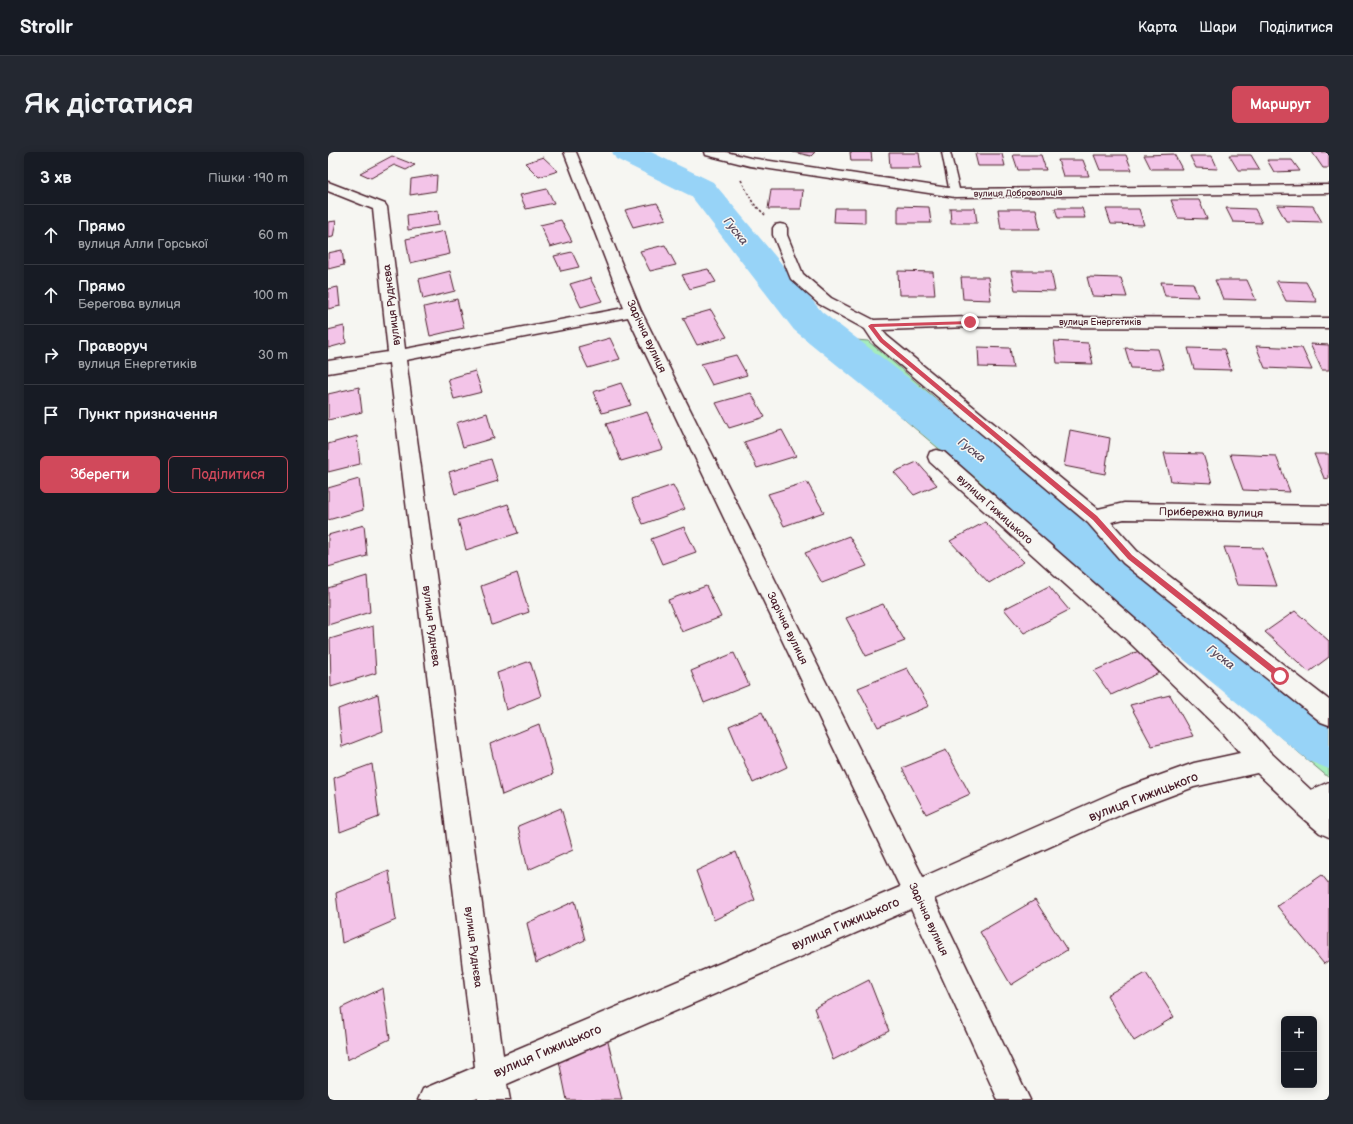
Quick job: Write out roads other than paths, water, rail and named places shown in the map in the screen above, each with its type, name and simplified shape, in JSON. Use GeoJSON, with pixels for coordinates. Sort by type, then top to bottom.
{"type":"FeatureCollection","features":[{"type":"Feature","properties":{"kind":"street","name":"Зарічна вулиця"},"geometry":{"type":"LineString","coordinates":[[570,152],[634,311],[917,893],[1014,1100]]}},
{"type":"Feature","properties":{"kind":"street","name":"вулиця Добровольців"},"geometry":{"type":"LineString","coordinates":[[711,152],[750,162],[955,193],[1329,189]]}},
{"type":"Feature","properties":{"kind":"street","name":"вулиця Руднєва"},"geometry":{"type":"LineString","coordinates":[[328,186],[380,207],[397,356],[492,1087]]}},
{"type":"Feature","properties":{"kind":"street"},"geometry":{"type":"LineString","coordinates":[[780,228],[780,234],[796,276],[825,301],[871,326],[881,340],[1095,518],[1130,557],[1329,714]]}},
{"type":"Feature","properties":{"kind":"street"},"geometry":{"type":"LineString","coordinates":[[328,367],[397,356],[634,311]]}},
{"type":"Feature","properties":{"kind":"street","name":"вулиця Енергетиків"},"geometry":{"type":"LineString","coordinates":[[871,326],[970,322],[1329,323]]}},
{"type":"Feature","properties":{"kind":"street","name":"вулиця Гижицького"},"geometry":{"type":"LineString","coordinates":[[937,457],[1136,634],[1232,726],[1261,760],[1318,800],[1329,824]]}},
{"type":"Feature","properties":{"kind":"street","name":"Прибережна вулиця"},"geometry":{"type":"LineString","coordinates":[[1095,518],[1124,511],[1329,514]]}},
{"type":"Feature","properties":{"kind":"street","name":"вулиця Гижицького"},"geometry":{"type":"LineString","coordinates":[[434,1100],[492,1087],[917,893],[1122,802],[1194,775],[1261,760]]}},
{"type":"Feature","properties":{"kind":"lane"},"geometry":{"type":"LineString","coordinates":[[946,152],[955,193]]}},
{"type":"Feature","properties":{"kind":"waterway","name":"Гуска"},"geometry":{"type":"LineString","coordinates":[[627,152],[702,189],[808,321],[1000,472],[1082,549],[1329,742]]}}]}
